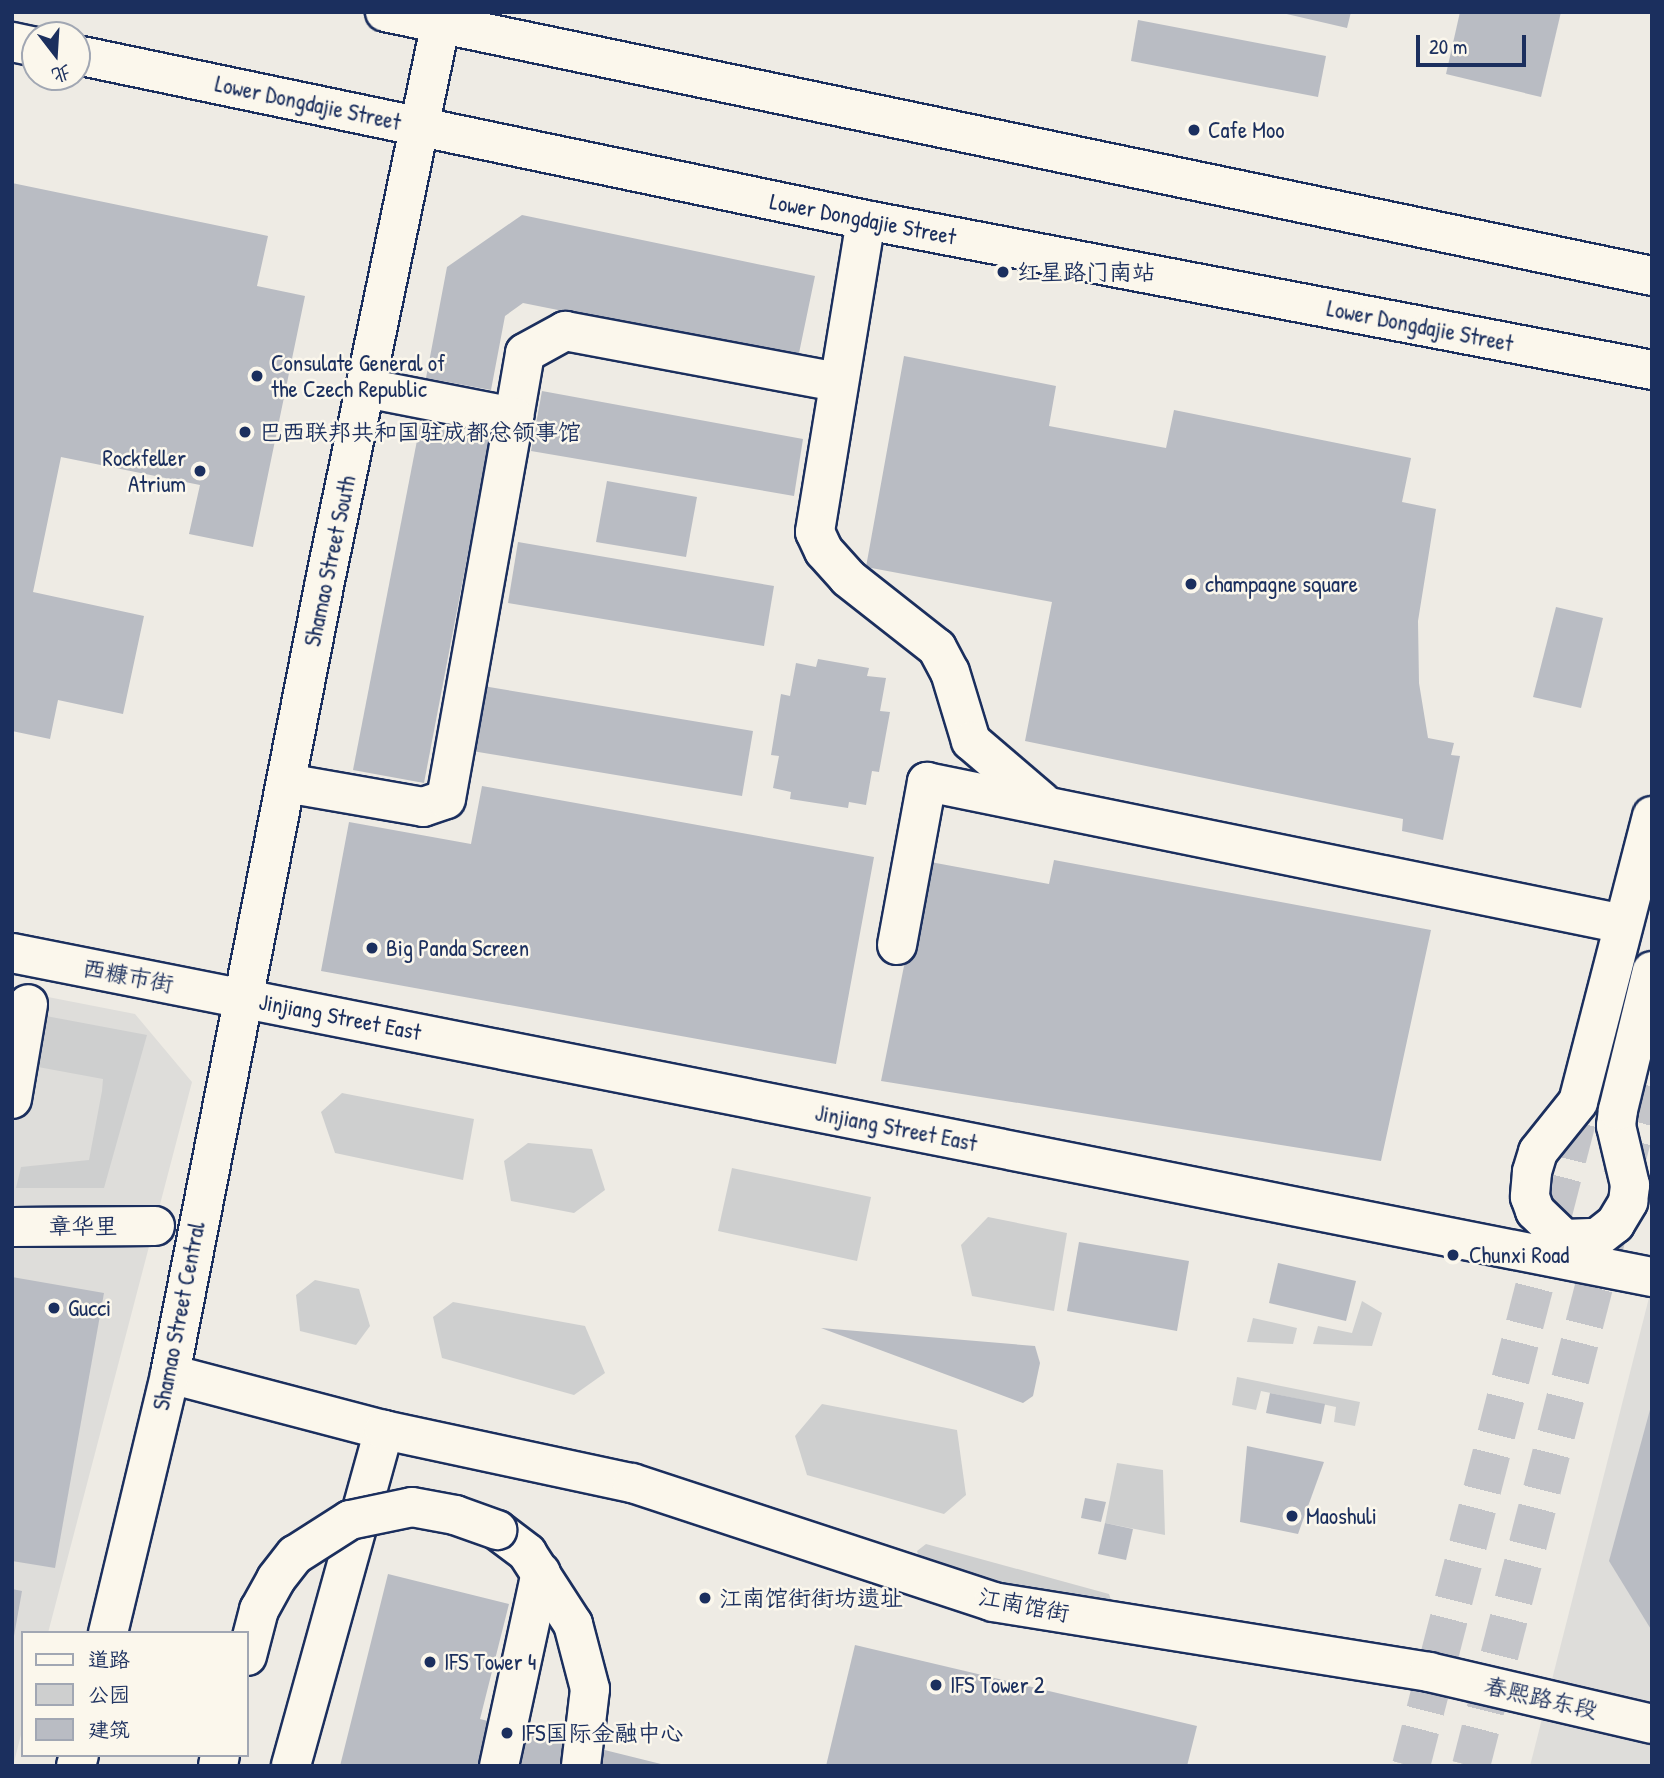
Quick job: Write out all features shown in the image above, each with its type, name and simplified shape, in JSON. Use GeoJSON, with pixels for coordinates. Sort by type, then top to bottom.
{"type":"FeatureCollection","features":[{"type":"Feature","properties":{"kind":"street"},"geometry":{"type":"LineString","coordinates":[[385,12],[442,18],[1652,276]]}},
{"type":"Feature","properties":{"kind":"street","name":"Shamao Street South"},"geometry":{"type":"LineString","coordinates":[[244,998],[366,388],[423,126],[442,18]]}},
{"type":"Feature","properties":{"kind":"street","name":"Lower Dongdajie Street"},"geometry":{"type":"LineString","coordinates":[[91,58],[866,220],[1652,370]]}},
{"type":"Feature","properties":{"kind":"street"},"geometry":{"type":"LineString","coordinates":[[866,220],[815,510],[815,532],[824,551],[848,578],[937,648],[959,698],[971,741],[981,754],[1048,806]]}},
{"type":"Feature","properties":{"kind":"street"},"geometry":{"type":"LineString","coordinates":[[286,783],[423,807],[446,799],[525,353],[565,331],[837,382]]}},
{"type":"Feature","properties":{"kind":"street"},"geometry":{"type":"LineString","coordinates":[[366,388],[514,417]]}},
{"type":"Feature","properties":{"kind":"street"},"geometry":{"type":"LineString","coordinates":[[897,945],[928,782],[1623,924]]}},
{"type":"Feature","properties":{"kind":"street"},"geometry":{"type":"LineString","coordinates":[[1650,985],[1617,1118],[1630,1185],[1628,1202],[1615,1224],[1597,1238],[1564,1239],[1535,1211],[1530,1197],[1532,1171],[1538,1152],[1578,1102],[1652,816]]}},
{"type":"Feature","properties":{"kind":"street","name":"西糠市街"},"geometry":{"type":"LineString","coordinates":[[12,953],[244,998]]}},
{"type":"Feature","properties":{"kind":"street","name":"Jinjiang Street East"},"geometry":{"type":"LineString","coordinates":[[244,998],[1652,1277]]}},
{"type":"Feature","properties":{"kind":"street","name":"Shamao Street Central"},"geometry":{"type":"LineString","coordinates":[[108,1631],[170,1374],[244,998]]}},
{"type":"Feature","properties":{"kind":"street"},"geometry":{"type":"LineString","coordinates":[[12,1100],[28,1004]]}},
{"type":"Feature","properties":{"kind":"street","name":"章华里"},"geometry":{"type":"LineString","coordinates":[[12,1227],[155,1226]]}},
{"type":"Feature","properties":{"kind":"street","name":"江南馆街"},"geometry":{"type":"LineString","coordinates":[[170,1374],[384,1430],[632,1483],[993,1602],[1429,1672]]}},
{"type":"Feature","properties":{"kind":"street"},"geometry":{"type":"LineString","coordinates":[[291,1766],[384,1430]]}},
{"type":"Feature","properties":{"kind":"street"},"geometry":{"type":"LineString","coordinates":[[248,1652],[259,1610],[276,1579],[295,1555],[350,1520],[412,1507],[455,1515],[497,1530],[527,1553],[573,1624],[590,1689],[581,1766]]}},
{"type":"Feature","properties":{"kind":"street"},"geometry":{"type":"LineString","coordinates":[[248,1659],[260,1610],[296,1556],[334,1532],[355,1536]]}},
{"type":"Feature","properties":{"kind":"street"},"geometry":{"type":"LineString","coordinates":[[499,1766],[541,1572]]}},
{"type":"Feature","properties":{"kind":"street","name":"春熙路东段"},"geometry":{"type":"LineString","coordinates":[[1429,1672],[1652,1724]]}},
{"type":"Feature","properties":{"kind":"shaded area"},"geometry":{"type":"Polygon","coordinates":[[[12,990],[135,1014],[192,1082],[49,1631],[21,1631],[21,1735],[13,1766],[12,990]]]}},
{"type":"Feature","properties":{"kind":"shaded area"},"geometry":{"type":"Polygon","coordinates":[[[1652,1286],[1652,1766],[1530,1766],[1652,1286]]]}},
{"type":"Feature","properties":{"kind":"green space"},"geometry":{"type":"Polygon","coordinates":[[[46,1016],[147,1035],[104,1188],[16,1188],[21,1167],[89,1160],[102,1091],[103,1079],[38,1067],[46,1016]]]}},
{"type":"Feature","properties":{"kind":"green space"},"geometry":{"type":"Polygon","coordinates":[[[342,1093],[474,1119],[463,1180],[335,1153],[321,1112],[342,1093]]]}},
{"type":"Feature","properties":{"kind":"green space"},"geometry":{"type":"Polygon","coordinates":[[[528,1143],[592,1149],[605,1190],[574,1213],[511,1201],[504,1161],[528,1143]]]}},
{"type":"Feature","properties":{"kind":"green space"},"geometry":{"type":"Polygon","coordinates":[[[732,1168],[871,1197],[857,1261],[718,1231],[732,1168]]]}},
{"type":"Feature","properties":{"kind":"green space"},"geometry":{"type":"Polygon","coordinates":[[[988,1217],[1067,1233],[1054,1311],[972,1296],[961,1245],[988,1217]]]}},
{"type":"Feature","properties":{"kind":"green space"},"geometry":{"type":"Polygon","coordinates":[[[315,1280],[359,1289],[370,1326],[356,1345],[300,1331],[296,1295],[315,1280]]]}},
{"type":"Feature","properties":{"kind":"green space"},"geometry":{"type":"Polygon","coordinates":[[[1362,1301],[1382,1313],[1372,1346],[1313,1344],[1318,1326],[1352,1333],[1362,1301]]]}},
{"type":"Feature","properties":{"kind":"green space"},"geometry":{"type":"Polygon","coordinates":[[[453,1302],[585,1326],[605,1373],[574,1395],[442,1358],[433,1317],[453,1302]]]}},
{"type":"Feature","properties":{"kind":"green space"},"geometry":{"type":"Polygon","coordinates":[[[1253,1318],[1297,1328],[1293,1344],[1247,1342],[1253,1318]]]}},
{"type":"Feature","properties":{"kind":"green space"},"geometry":{"type":"Polygon","coordinates":[[[1237,1377],[1360,1402],[1355,1426],[1334,1422],[1336,1407],[1261,1391],[1256,1410],[1232,1405],[1237,1377]]]}},
{"type":"Feature","properties":{"kind":"green space"},"geometry":{"type":"Polygon","coordinates":[[[822,1404],[957,1430],[966,1495],[944,1514],[807,1475],[795,1436],[822,1404]]]}},
{"type":"Feature","properties":{"kind":"green space"},"geometry":{"type":"Polygon","coordinates":[[[1117,1463],[1163,1470],[1165,1535],[1105,1523],[1117,1463]]]}},
{"type":"Feature","properties":{"kind":"green space"},"geometry":{"type":"Polygon","coordinates":[[[926,1544],[1109,1594],[1113,1606],[1104,1613],[921,1564],[917,1551],[926,1544]]]}},
{"type":"Feature","properties":{"kind":"building"},"geometry":{"type":"Polygon","coordinates":[[[1278,12],[1351,12],[1347,28],[1278,12]]]}},
{"type":"Feature","properties":{"kind":"building"},"geometry":{"type":"Polygon","coordinates":[[[1460,12],[1561,12],[1541,97],[1446,74],[1460,12]]]}},
{"type":"Feature","properties":{"kind":"building"},"geometry":{"type":"Polygon","coordinates":[[[1138,20],[1326,56],[1318,97],[1131,61],[1138,20]]]}},
{"type":"Feature","properties":{"kind":"building","name":"Rockfeller Atrium"},"geometry":{"type":"Polygon","coordinates":[[[12,183],[268,236],[257,286],[305,296],[253,547],[189,534],[200,485],[61,457],[33,592],[144,616],[123,714],[58,700],[50,739],[12,731],[12,183]]]}},
{"type":"Feature","properties":{"kind":"building"},"geometry":{"type":"Polygon","coordinates":[[[522,215],[815,276],[798,358],[523,303],[505,316],[491,390],[426,378],[447,267],[522,215]]]}},
{"type":"Feature","properties":{"kind":"building","name":"champagne square"},"geometry":{"type":"Polygon","coordinates":[[[904,356],[1056,386],[1049,426],[1166,448],[1174,410],[1411,458],[1402,502],[1436,509],[1418,621],[1419,683],[1428,738],[1454,743],[1451,755],[1460,756],[1443,840],[1402,831],[1403,819],[1025,741],[1052,602],[866,567],[904,356]]]}},
{"type":"Feature","properties":{"kind":"building"},"geometry":{"type":"Polygon","coordinates":[[[542,391],[803,439],[794,496],[531,451],[542,391]]]}},
{"type":"Feature","properties":{"kind":"building"},"geometry":{"type":"Polygon","coordinates":[[[420,425],[490,438],[424,783],[353,770],[420,425]]]}},
{"type":"Feature","properties":{"kind":"building"},"geometry":{"type":"Polygon","coordinates":[[[607,481],[697,497],[686,557],[596,542],[607,481]]]}},
{"type":"Feature","properties":{"kind":"building"},"geometry":{"type":"Polygon","coordinates":[[[518,542],[774,586],[764,646],[508,603],[518,542]]]}},
{"type":"Feature","properties":{"kind":"building"},"geometry":{"type":"Polygon","coordinates":[[[1556,607],[1603,618],[1581,708],[1533,697],[1556,607]]]}},
{"type":"Feature","properties":{"kind":"building"},"geometry":{"type":"Polygon","coordinates":[[[818,659],[869,668],[867,676],[886,678],[880,711],[890,712],[879,772],[872,771],[866,805],[849,802],[848,808],[790,799],[791,792],[773,788],[779,756],[771,755],[781,694],[790,696],[796,663],[816,667],[818,659]]]}},
{"type":"Feature","properties":{"kind":"building"},"geometry":{"type":"Polygon","coordinates":[[[483,686],[753,731],[742,796],[472,751],[483,686]]]}},
{"type":"Feature","properties":{"kind":"building"},"geometry":{"type":"Polygon","coordinates":[[[482,786],[874,857],[836,1064],[321,971],[349,822],[471,844],[482,786]]]}},
{"type":"Feature","properties":{"kind":"building"},"geometry":{"type":"Polygon","coordinates":[[[1054,860],[1431,930],[1381,1161],[881,1081],[925,861],[1049,884],[1054,860]]]}},
{"type":"Feature","properties":{"kind":"building"},"geometry":{"type":"Polygon","coordinates":[[[1079,1242],[1189,1261],[1177,1331],[1067,1311],[1079,1242]]]}},
{"type":"Feature","properties":{"kind":"building"},"geometry":{"type":"Polygon","coordinates":[[[1278,1263],[1356,1281],[1346,1321],[1269,1303],[1278,1263]]]}},
{"type":"Feature","properties":{"kind":"building"},"geometry":{"type":"Polygon","coordinates":[[[12,1277],[104,1293],[55,1568],[12,1561],[12,1277]]]}},
{"type":"Feature","properties":{"kind":"building"},"geometry":{"type":"Polygon","coordinates":[[[821,1328],[1035,1346],[1040,1363],[1033,1396],[1023,1403],[821,1328]]]}},
{"type":"Feature","properties":{"kind":"building"},"geometry":{"type":"Polygon","coordinates":[[[1270,1393],[1325,1404],[1321,1424],[1266,1413],[1270,1393]]]}},
{"type":"Feature","properties":{"kind":"building"},"geometry":{"type":"Polygon","coordinates":[[[1652,1406],[1652,1631],[1609,1561],[1652,1406]]]}},
{"type":"Feature","properties":{"kind":"building"},"geometry":{"type":"Polygon","coordinates":[[[1247,1446],[1324,1462],[1298,1534],[1240,1522],[1247,1446]]]}},
{"type":"Feature","properties":{"kind":"building"},"geometry":{"type":"Polygon","coordinates":[[[1085,1498],[1106,1502],[1101,1522],[1081,1518],[1085,1498]]]}},
{"type":"Feature","properties":{"kind":"building"},"geometry":{"type":"Polygon","coordinates":[[[1105,1523],[1133,1529],[1126,1560],[1098,1554],[1105,1523]]]}},
{"type":"Feature","properties":{"kind":"building","name":"IFS Tower 4"},"geometry":{"type":"Polygon","coordinates":[[[388,1574],[509,1604],[480,1719],[669,1766],[340,1766],[388,1574]]]}},
{"type":"Feature","properties":{"kind":"building"},"geometry":{"type":"Polygon","coordinates":[[[12,1589],[22,1591],[14,1636],[12,1636],[12,1589]]]}},
{"type":"Feature","properties":{"kind":"building","name":"IFS Tower 2"},"geometry":{"type":"Polygon","coordinates":[[[855,1645],[1197,1726],[1187,1766],[826,1766],[855,1645]]]}},
{"type":"Feature","properties":{"kind":"tunnel"},"geometry":{"type":"LineString","coordinates":[[1622,1177],[1652,1064]]}},
{"type":"Feature","properties":{"kind":"tunnel"},"geometry":{"type":"LineString","coordinates":[[1411,1766],[1585,1090]]}},
{"type":"Feature","properties":{"kind":"tunnel"},"geometry":{"type":"LineString","coordinates":[[1471,1766],[1607,1236]]}},
{"type":"Feature","properties":{"kind":"place","name":"Cafe Moo"},"geometry":{"type":"Point","coordinates":[1194,130]}},
{"type":"Feature","properties":{"kind":"place","name":"红星路门南站"},"geometry":{"type":"Point","coordinates":[1003,272]}},
{"type":"Feature","properties":{"kind":"place","name":"Consulate General of the Czech Republic"},"geometry":{"type":"Point","coordinates":[257,376]}},
{"type":"Feature","properties":{"kind":"place","name":"巴西联邦共和国驻成都总领事馆"},"geometry":{"type":"Point","coordinates":[245,432]}},
{"type":"Feature","properties":{"kind":"place","name":"Rockfeller Atrium"},"geometry":{"type":"Point","coordinates":[200,471]}},
{"type":"Feature","properties":{"kind":"place","name":"champagne square"},"geometry":{"type":"Point","coordinates":[1191,584]}},
{"type":"Feature","properties":{"kind":"place","name":"Big Panda Screen"},"geometry":{"type":"Point","coordinates":[372,948]}},
{"type":"Feature","properties":{"kind":"place","name":"Chunxi Road"},"geometry":{"type":"Point","coordinates":[1453,1255]}},
{"type":"Feature","properties":{"kind":"place","name":"Gucci"},"geometry":{"type":"Point","coordinates":[54,1308]}},
{"type":"Feature","properties":{"kind":"place","name":"Maoshuli"},"geometry":{"type":"Point","coordinates":[1292,1516]}},
{"type":"Feature","properties":{"kind":"place","name":"江南馆街街坊遗址"},"geometry":{"type":"Point","coordinates":[705,1598]}},
{"type":"Feature","properties":{"kind":"place","name":"IFS Tower 4"},"geometry":{"type":"Point","coordinates":[430,1662]}},
{"type":"Feature","properties":{"kind":"place","name":"IFS Tower 2"},"geometry":{"type":"Point","coordinates":[936,1685]}},
{"type":"Feature","properties":{"kind":"place","name":"IFS国际金融中心"},"geometry":{"type":"Point","coordinates":[507,1733]}}]}
